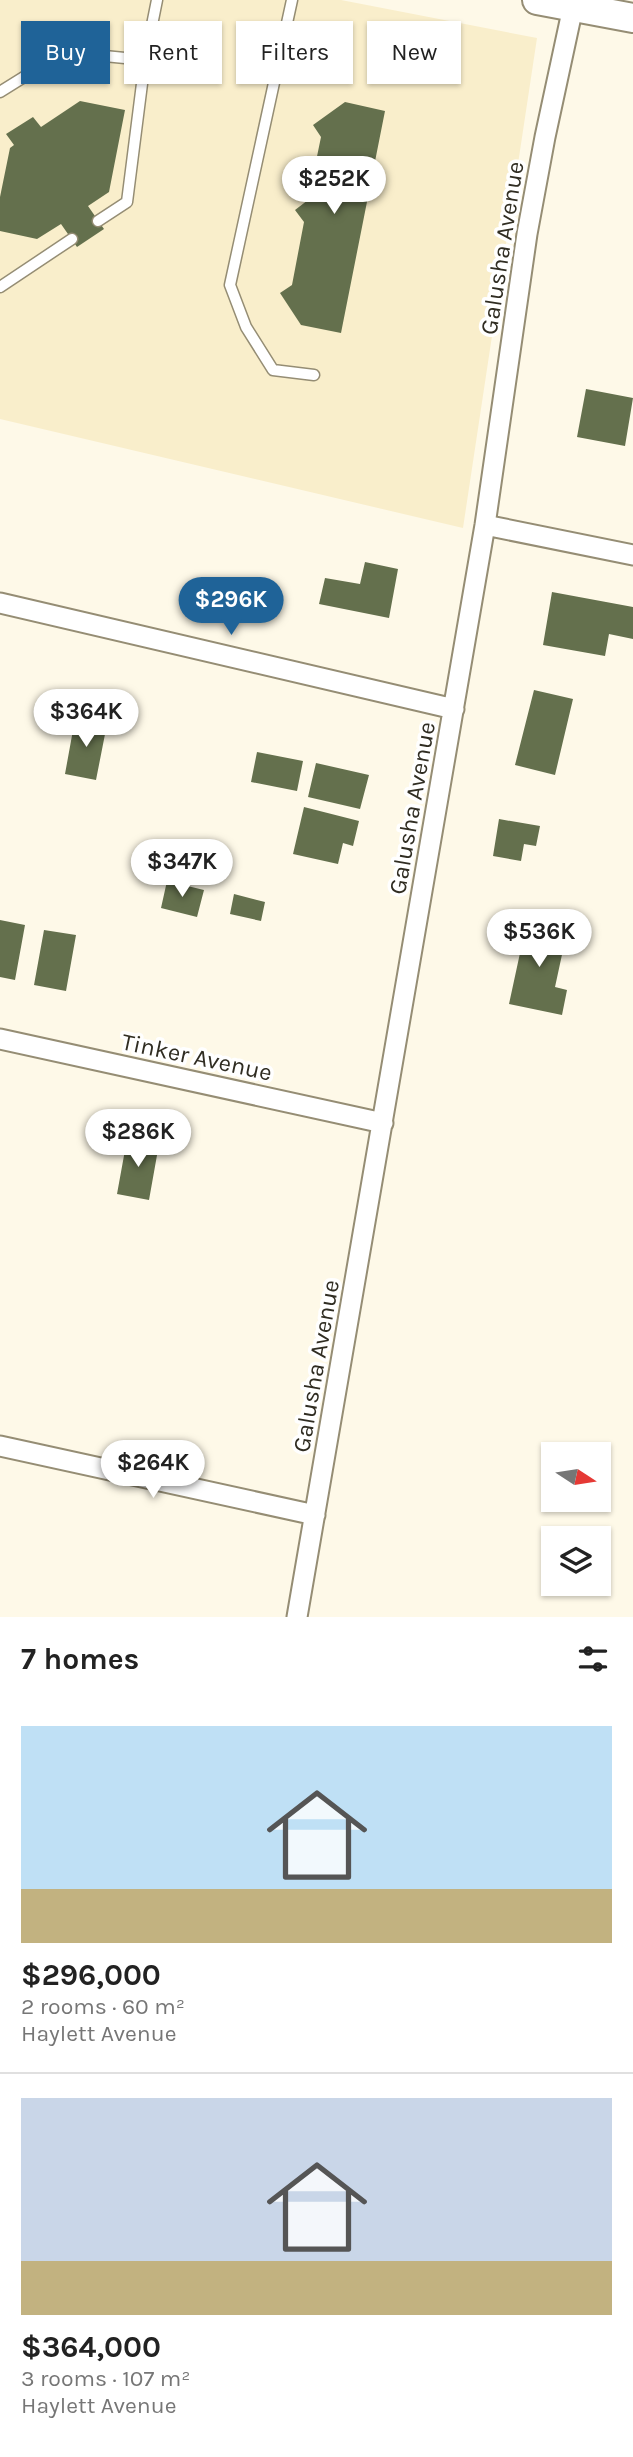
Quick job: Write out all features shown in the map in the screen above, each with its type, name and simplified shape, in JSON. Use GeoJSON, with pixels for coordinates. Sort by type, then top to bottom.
{"type":"FeatureCollection","features":[{"type":"Feature","properties":{"kind":"main road"},"geometry":{"type":"LineString","coordinates":[[537,0],[633,18]]}},
{"type":"Feature","properties":{"kind":"street","name":"Galusha Avenue"},"geometry":{"type":"LineString","coordinates":[[297,1617],[485,525],[527,234],[573,7]]}},
{"type":"Feature","properties":{"kind":"street"},"geometry":{"type":"LineString","coordinates":[[485,525],[633,555]]}},
{"type":"Feature","properties":{"kind":"street"},"geometry":{"type":"LineString","coordinates":[[0,603],[454,709]]}},
{"type":"Feature","properties":{"kind":"street","name":"Tinker Avenue"},"geometry":{"type":"LineString","coordinates":[[0,1039],[383,1124]]}},
{"type":"Feature","properties":{"kind":"street"},"geometry":{"type":"LineString","coordinates":[[0,1446],[315,1515]]}},
{"type":"Feature","properties":{"kind":"lane"},"geometry":{"type":"LineString","coordinates":[[153,21],[157,0]]}},
{"type":"Feature","properties":{"kind":"lane"},"geometry":{"type":"LineString","coordinates":[[292,0],[230,285],[246,327],[273,369],[314,375]]}},
{"type":"Feature","properties":{"kind":"lane"},"geometry":{"type":"LineString","coordinates":[[0,92],[64,51],[124,58]]}},
{"type":"Feature","properties":{"kind":"lane"},"geometry":{"type":"LineString","coordinates":[[98,221],[127,202],[142,84]]}},
{"type":"Feature","properties":{"kind":"lane"},"geometry":{"type":"LineString","coordinates":[[0,287],[72,239]]}},
{"type":"Feature","properties":{"kind":"shaded area"},"geometry":{"type":"Polygon","coordinates":[[[0,0],[341,0],[449,21],[367,21],[367,84],[461,84],[461,23],[537,38],[463,528],[0,419],[0,0]]]}},
{"type":"Feature","properties":{"kind":"building"},"geometry":{"type":"Polygon","coordinates":[[[80,101],[125,110],[109,192],[88,206],[104,229],[77,247],[61,224],[37,239],[0,231],[0,197],[10,148],[14,145],[6,134],[33,117],[41,127],[80,101]]]}},
{"type":"Feature","properties":{"kind":"building"},"geometry":{"type":"Polygon","coordinates":[[[345,102],[385,111],[341,333],[301,325],[280,293],[292,285],[304,222],[295,210],[308,200],[321,137],[313,125],[345,102]]]}},
{"type":"Feature","properties":{"kind":"building"},"geometry":{"type":"Polygon","coordinates":[[[586,389],[633,398],[625,446],[577,437],[586,389]]]}},
{"type":"Feature","properties":{"kind":"building"},"geometry":{"type":"Polygon","coordinates":[[[365,562],[398,569],[389,618],[319,604],[325,578],[360,584],[365,562]]]}},
{"type":"Feature","properties":{"kind":"building"},"geometry":{"type":"Polygon","coordinates":[[[552,592],[633,607],[633,639],[609,634],[605,656],[543,645],[552,592]]]}},
{"type":"Feature","properties":{"kind":"building"},"geometry":{"type":"Polygon","coordinates":[[[534,690],[573,699],[555,775],[515,765],[534,690]]]}},
{"type":"Feature","properties":{"kind":"building"},"geometry":{"type":"Polygon","coordinates":[[[75,719],[107,724],[96,780],[65,774],[75,719]]]}},
{"type":"Feature","properties":{"kind":"building"},"geometry":{"type":"Polygon","coordinates":[[[257,752],[303,761],[297,791],[251,782],[257,752]]]}},
{"type":"Feature","properties":{"kind":"building"},"geometry":{"type":"Polygon","coordinates":[[[316,763],[369,775],[360,809],[308,797],[316,763]]]}},
{"type":"Feature","properties":{"kind":"building"},"geometry":{"type":"Polygon","coordinates":[[[304,807],[359,821],[353,846],[343,843],[338,864],[293,854],[304,807]]]}},
{"type":"Feature","properties":{"kind":"building"},"geometry":{"type":"Polygon","coordinates":[[[499,819],[540,826],[536,846],[524,844],[521,861],[493,856],[499,819]]]}},
{"type":"Feature","properties":{"kind":"building"},"geometry":{"type":"Polygon","coordinates":[[[167,881],[204,890],[197,917],[161,908],[167,881]]]}},
{"type":"Feature","properties":{"kind":"building"},"geometry":{"type":"Polygon","coordinates":[[[234,894],[265,902],[261,921],[230,914],[234,894]]]}},
{"type":"Feature","properties":{"kind":"building"},"geometry":{"type":"Polygon","coordinates":[[[528,916],[558,922],[553,948],[563,950],[555,987],[567,990],[562,1015],[509,1004],[528,916]]]}},
{"type":"Feature","properties":{"kind":"building"},"geometry":{"type":"Polygon","coordinates":[[[0,920],[25,925],[15,980],[0,977],[0,920]]]}},
{"type":"Feature","properties":{"kind":"building"},"geometry":{"type":"Polygon","coordinates":[[[44,930],[76,935],[66,991],[34,985],[44,930]]]}},
{"type":"Feature","properties":{"kind":"building"},"geometry":{"type":"Polygon","coordinates":[[[127,1139],[159,1144],[149,1200],[117,1194],[127,1139]]]}}]}
